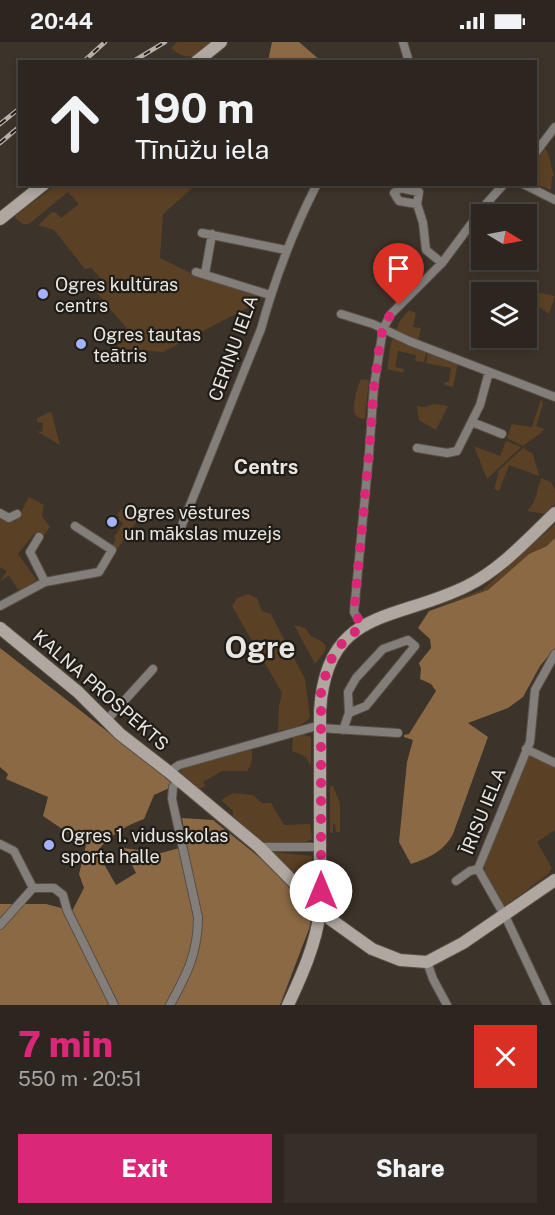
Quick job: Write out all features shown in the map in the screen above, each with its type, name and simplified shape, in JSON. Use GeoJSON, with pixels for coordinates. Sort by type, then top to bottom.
{"type":"FeatureCollection","features":[{"type":"Feature","properties":{"kind":"main road"},"geometry":{"type":"LineString","coordinates":[[198,60],[221,42]]}},
{"type":"Feature","properties":{"kind":"main road"},"geometry":{"type":"LineString","coordinates":[[0,219],[41,186]]}},
{"type":"Feature","properties":{"kind":"main road"},"geometry":{"type":"LineString","coordinates":[[288,1005],[313,943],[320,911],[321,847],[316,728],[323,680],[333,655],[344,641],[362,626],[383,616],[455,592],[482,577],[504,561],[555,513]]}},
{"type":"Feature","properties":{"kind":"main road","name":"KALNA PROSPEKTS"},"geometry":{"type":"LineString","coordinates":[[0,628],[78,692],[106,722],[259,847],[320,911],[372,949],[400,960],[427,962]]}},
{"type":"Feature","properties":{"kind":"main road"},"geometry":{"type":"LineString","coordinates":[[427,962],[455,948],[555,880]]}},
{"type":"Feature","properties":{"kind":"street"},"geometry":{"type":"LineString","coordinates":[[403,42],[408,60]]}},
{"type":"Feature","properties":{"kind":"street"},"geometry":{"type":"LineString","coordinates":[[537,151],[555,127]]}},
{"type":"Feature","properties":{"kind":"street","name":"CERIŅU IELA"},"geometry":{"type":"LineString","coordinates":[[182,525],[261,328],[286,250],[316,186]]}},
{"type":"Feature","properties":{"kind":"street"},"geometry":{"type":"LineString","coordinates":[[362,626],[354,612],[374,386],[383,329],[391,314],[442,263],[502,186]]}},
{"type":"Feature","properties":{"kind":"street"},"geometry":{"type":"LineString","coordinates":[[527,186],[555,200]]}},
{"type":"Feature","properties":{"kind":"street"},"geometry":{"type":"LineString","coordinates":[[417,204],[423,223],[426,250],[442,263]]}},
{"type":"Feature","properties":{"kind":"street"},"geometry":{"type":"LineString","coordinates":[[202,233],[286,250]]}},
{"type":"Feature","properties":{"kind":"street"},"geometry":{"type":"LineString","coordinates":[[205,274],[212,234]]}},
{"type":"Feature","properties":{"kind":"street"},"geometry":{"type":"LineString","coordinates":[[196,272],[270,295]]}},
{"type":"Feature","properties":{"kind":"street"},"geometry":{"type":"LineString","coordinates":[[340,314],[555,397]]}},
{"type":"Feature","properties":{"kind":"street"},"geometry":{"type":"LineString","coordinates":[[417,448],[447,453],[457,451],[480,405],[489,372]]}},
{"type":"Feature","properties":{"kind":"street"},"geometry":{"type":"LineString","coordinates":[[472,422],[502,434]]}},
{"type":"Feature","properties":{"kind":"street"},"geometry":{"type":"LineString","coordinates":[[0,513],[9,518],[17,514]]}},
{"type":"Feature","properties":{"kind":"street"},"geometry":{"type":"LineString","coordinates":[[0,606],[45,582],[99,572],[112,550],[75,526]]}},
{"type":"Feature","properties":{"kind":"street"},"geometry":{"type":"LineString","coordinates":[[39,537],[30,552],[45,582]]}},
{"type":"Feature","properties":{"kind":"street"},"geometry":{"type":"LineString","coordinates":[[343,730],[349,713],[348,692],[356,678],[383,649],[408,640],[415,646],[366,706],[349,713]]}},
{"type":"Feature","properties":{"kind":"street","name":"ĪRISU IELA"},"geometry":{"type":"LineString","coordinates":[[547,1005],[504,916],[478,869],[530,742],[535,690],[555,654]]}},
{"type":"Feature","properties":{"kind":"street"},"geometry":{"type":"LineString","coordinates":[[106,722],[153,669]]}},
{"type":"Feature","properties":{"kind":"street"},"geometry":{"type":"LineString","coordinates":[[169,772],[179,765],[316,728],[398,733]]}},
{"type":"Feature","properties":{"kind":"street"},"geometry":{"type":"LineString","coordinates":[[526,749],[555,763]]}},
{"type":"Feature","properties":{"kind":"street"},"geometry":{"type":"LineString","coordinates":[[170,1005],[195,954],[198,934],[198,916],[172,799],[173,788],[179,780]]}},
{"type":"Feature","properties":{"kind":"street"},"geometry":{"type":"LineString","coordinates":[[0,844],[14,851],[33,888]]}},
{"type":"Feature","properties":{"kind":"street"},"geometry":{"type":"LineString","coordinates":[[259,847],[321,847]]}},
{"type":"Feature","properties":{"kind":"street"},"geometry":{"type":"LineString","coordinates":[[456,881],[470,871],[478,869]]}},
{"type":"Feature","properties":{"kind":"street"},"geometry":{"type":"LineString","coordinates":[[0,926],[33,888],[54,888],[63,895],[67,910],[114,1005]]}},
{"type":"Feature","properties":{"kind":"street"},"geometry":{"type":"LineString","coordinates":[[427,962],[447,1005]]}},
{"type":"Feature","properties":{"kind":"shaded area"},"geometry":{"type":"Polygon","coordinates":[[[177,42],[213,42],[197,54],[188,57],[171,48],[177,42]]]}},
{"type":"Feature","properties":{"kind":"shaded area"},"geometry":{"type":"Polygon","coordinates":[[[272,42],[299,42],[320,60],[268,60],[272,42]]]}},
{"type":"Feature","properties":{"kind":"shaded area"},"geometry":{"type":"Polygon","coordinates":[[[544,148],[554,175],[551,190],[537,184],[537,158],[544,148]]]}},
{"type":"Feature","properties":{"kind":"shaded area"},"geometry":{"type":"Polygon","coordinates":[[[55,186],[195,186],[163,214],[160,258],[201,278],[258,296],[259,302],[163,352],[116,348],[128,330],[97,293],[106,284],[91,268],[85,269],[54,230],[38,225],[52,212],[61,218],[79,204],[68,192],[29,224],[23,224],[15,218],[55,186]]]}},
{"type":"Feature","properties":{"kind":"shaded area"},"geometry":{"type":"Polygon","coordinates":[[[537,292],[555,296],[549,314],[537,306],[537,292]]]}},
{"type":"Feature","properties":{"kind":"shaded area"},"geometry":{"type":"Polygon","coordinates":[[[409,310],[416,313],[413,327],[421,328],[418,341],[395,332],[409,310]]]}},
{"type":"Feature","properties":{"kind":"shaded area"},"geometry":{"type":"Polygon","coordinates":[[[393,339],[408,346],[410,343],[427,350],[424,362],[415,361],[416,355],[398,351],[395,367],[404,369],[403,373],[387,369],[393,339]]]}},
{"type":"Feature","properties":{"kind":"shaded area"},"geometry":{"type":"Polygon","coordinates":[[[428,351],[458,363],[453,387],[444,385],[445,382],[449,382],[451,368],[426,363],[428,351]]]}},
{"type":"Feature","properties":{"kind":"shaded area"},"geometry":{"type":"Polygon","coordinates":[[[361,379],[369,380],[365,418],[363,419],[357,417],[354,411],[355,396],[361,379]]]}},
{"type":"Feature","properties":{"kind":"shaded area"},"geometry":{"type":"Polygon","coordinates":[[[541,399],[543,404],[536,426],[544,429],[542,432],[523,446],[507,438],[512,424],[532,427],[541,399]]]}},
{"type":"Feature","properties":{"kind":"shaded area"},"geometry":{"type":"Polygon","coordinates":[[[434,404],[448,406],[436,430],[419,420],[417,406],[424,407],[434,404]]]}},
{"type":"Feature","properties":{"kind":"shaded area"},"geometry":{"type":"Polygon","coordinates":[[[50,412],[60,445],[36,431],[42,432],[43,423],[37,422],[37,418],[50,412]]]}},
{"type":"Feature","properties":{"kind":"shaded area"},"geometry":{"type":"Polygon","coordinates":[[[506,441],[521,447],[487,479],[474,446],[500,456],[506,441]]]}},
{"type":"Feature","properties":{"kind":"shaded area"},"geometry":{"type":"Polygon","coordinates":[[[523,448],[533,454],[539,476],[509,465],[499,491],[494,489],[499,470],[523,448]]]}},
{"type":"Feature","properties":{"kind":"shaded area"},"geometry":{"type":"Polygon","coordinates":[[[541,478],[551,482],[555,490],[555,504],[544,514],[527,511],[534,502],[541,478]]]}},
{"type":"Feature","properties":{"kind":"shaded area"},"geometry":{"type":"Polygon","coordinates":[[[29,497],[44,505],[42,516],[50,527],[42,538],[34,534],[18,554],[37,580],[19,591],[9,576],[0,581],[7,571],[0,567],[0,516],[15,522],[29,497]]]}},
{"type":"Feature","properties":{"kind":"shaded area"},"geometry":{"type":"Polygon","coordinates":[[[121,509],[138,520],[118,548],[112,546],[116,539],[114,537],[123,523],[117,515],[121,509]]]}},
{"type":"Feature","properties":{"kind":"shaded area"},"geometry":{"type":"Polygon","coordinates":[[[555,524],[555,538],[547,546],[529,554],[488,590],[428,610],[482,590],[555,524]]]}},
{"type":"Feature","properties":{"kind":"shaded area"},"geometry":{"type":"Polygon","coordinates":[[[555,538],[555,648],[540,666],[523,697],[508,708],[468,723],[488,737],[453,834],[435,853],[411,864],[399,842],[407,762],[413,740],[404,735],[409,734],[436,691],[431,684],[420,679],[419,663],[431,648],[430,639],[418,628],[429,611],[488,590],[529,554],[547,546],[555,538]]]}},
{"type":"Feature","properties":{"kind":"shaded area"},"geometry":{"type":"Polygon","coordinates":[[[248,594],[257,598],[262,611],[271,614],[305,679],[310,717],[300,725],[278,731],[282,693],[232,606],[237,598],[248,594]]]}},
{"type":"Feature","properties":{"kind":"shaded area"},"geometry":{"type":"Polygon","coordinates":[[[294,625],[305,628],[311,636],[325,644],[325,650],[315,664],[294,625]]]}},
{"type":"Feature","properties":{"kind":"shaded area"},"geometry":{"type":"Polygon","coordinates":[[[0,648],[176,785],[154,795],[144,819],[118,832],[97,852],[116,885],[136,873],[123,848],[161,853],[187,846],[182,818],[213,820],[274,869],[310,907],[309,929],[280,1005],[119,1005],[71,913],[84,888],[79,874],[86,845],[43,816],[48,797],[6,779],[8,774],[0,767],[0,648]]]}},
{"type":"Feature","properties":{"kind":"shaded area"},"geometry":{"type":"Polygon","coordinates":[[[301,734],[311,737],[311,765],[304,756],[292,751],[293,736],[301,734]]]}},
{"type":"Feature","properties":{"kind":"shaded area"},"geometry":{"type":"Polygon","coordinates":[[[251,747],[252,759],[247,771],[222,771],[203,782],[205,785],[203,788],[197,788],[181,772],[181,767],[251,747]]]}},
{"type":"Feature","properties":{"kind":"shaded area"},"geometry":{"type":"Polygon","coordinates":[[[532,755],[555,765],[555,830],[537,842],[552,868],[548,874],[504,907],[488,879],[484,862],[526,758],[532,755]]]}},
{"type":"Feature","properties":{"kind":"shaded area"},"geometry":{"type":"Polygon","coordinates":[[[330,786],[333,786],[340,804],[340,832],[336,832],[333,824],[333,833],[330,833],[330,786]]]}},
{"type":"Feature","properties":{"kind":"shaded area"},"geometry":{"type":"Polygon","coordinates":[[[233,793],[253,795],[262,803],[271,803],[284,825],[310,824],[312,839],[302,843],[272,844],[257,839],[233,817],[233,811],[221,800],[233,793]]]}},
{"type":"Feature","properties":{"kind":"shaded area"},"geometry":{"type":"Polygon","coordinates":[[[274,852],[312,856],[313,890],[311,894],[273,854],[274,852]]]}},
{"type":"Feature","properties":{"kind":"shaded area"},"geometry":{"type":"Polygon","coordinates":[[[0,904],[46,904],[65,909],[113,1005],[0,1005],[0,904]]]}},
{"type":"Feature","properties":{"kind":"railway"},"geometry":{"type":"LineString","coordinates":[[85,60],[105,42]]}},
{"type":"Feature","properties":{"kind":"railway"},"geometry":{"type":"LineString","coordinates":[[135,60],[165,42]]}},
{"type":"Feature","properties":{"kind":"railway"},"geometry":{"type":"LineString","coordinates":[[0,124],[18,110]]}},
{"type":"Feature","properties":{"kind":"railway"},"geometry":{"type":"LineString","coordinates":[[0,143],[18,128]]}},
{"type":"Feature","properties":{"kind":"place","name":"Ogres kultūras centrs"},"geometry":{"type":"Point","coordinates":[43,294]}},
{"type":"Feature","properties":{"kind":"place","name":"Ogres tautas teātris"},"geometry":{"type":"Point","coordinates":[81,344]}},
{"type":"Feature","properties":{"kind":"place","name":"Ogres vēstures un mākslas muzejs"},"geometry":{"type":"Point","coordinates":[112,522]}},
{"type":"Feature","properties":{"kind":"place","name":"Ogres 1. vidusskolas sporta halle"},"geometry":{"type":"Point","coordinates":[49,845]}},
{"type":"Feature","properties":{"kind":"district","name":"Centrs"},"geometry":{"type":"Point","coordinates":[266,467]}},
{"type":"Feature","properties":{"kind":"district","name":"Ogre"},"geometry":{"type":"Point","coordinates":[260,647]}},
{"type":"Feature","properties":{"kind":"route"},"geometry":{"type":"LineString","coordinates":[[321,891],[321,688],[333,655],[344,641],[362,626],[354,612],[374,386],[381,335],[385,323],[399,305]]}}]}
